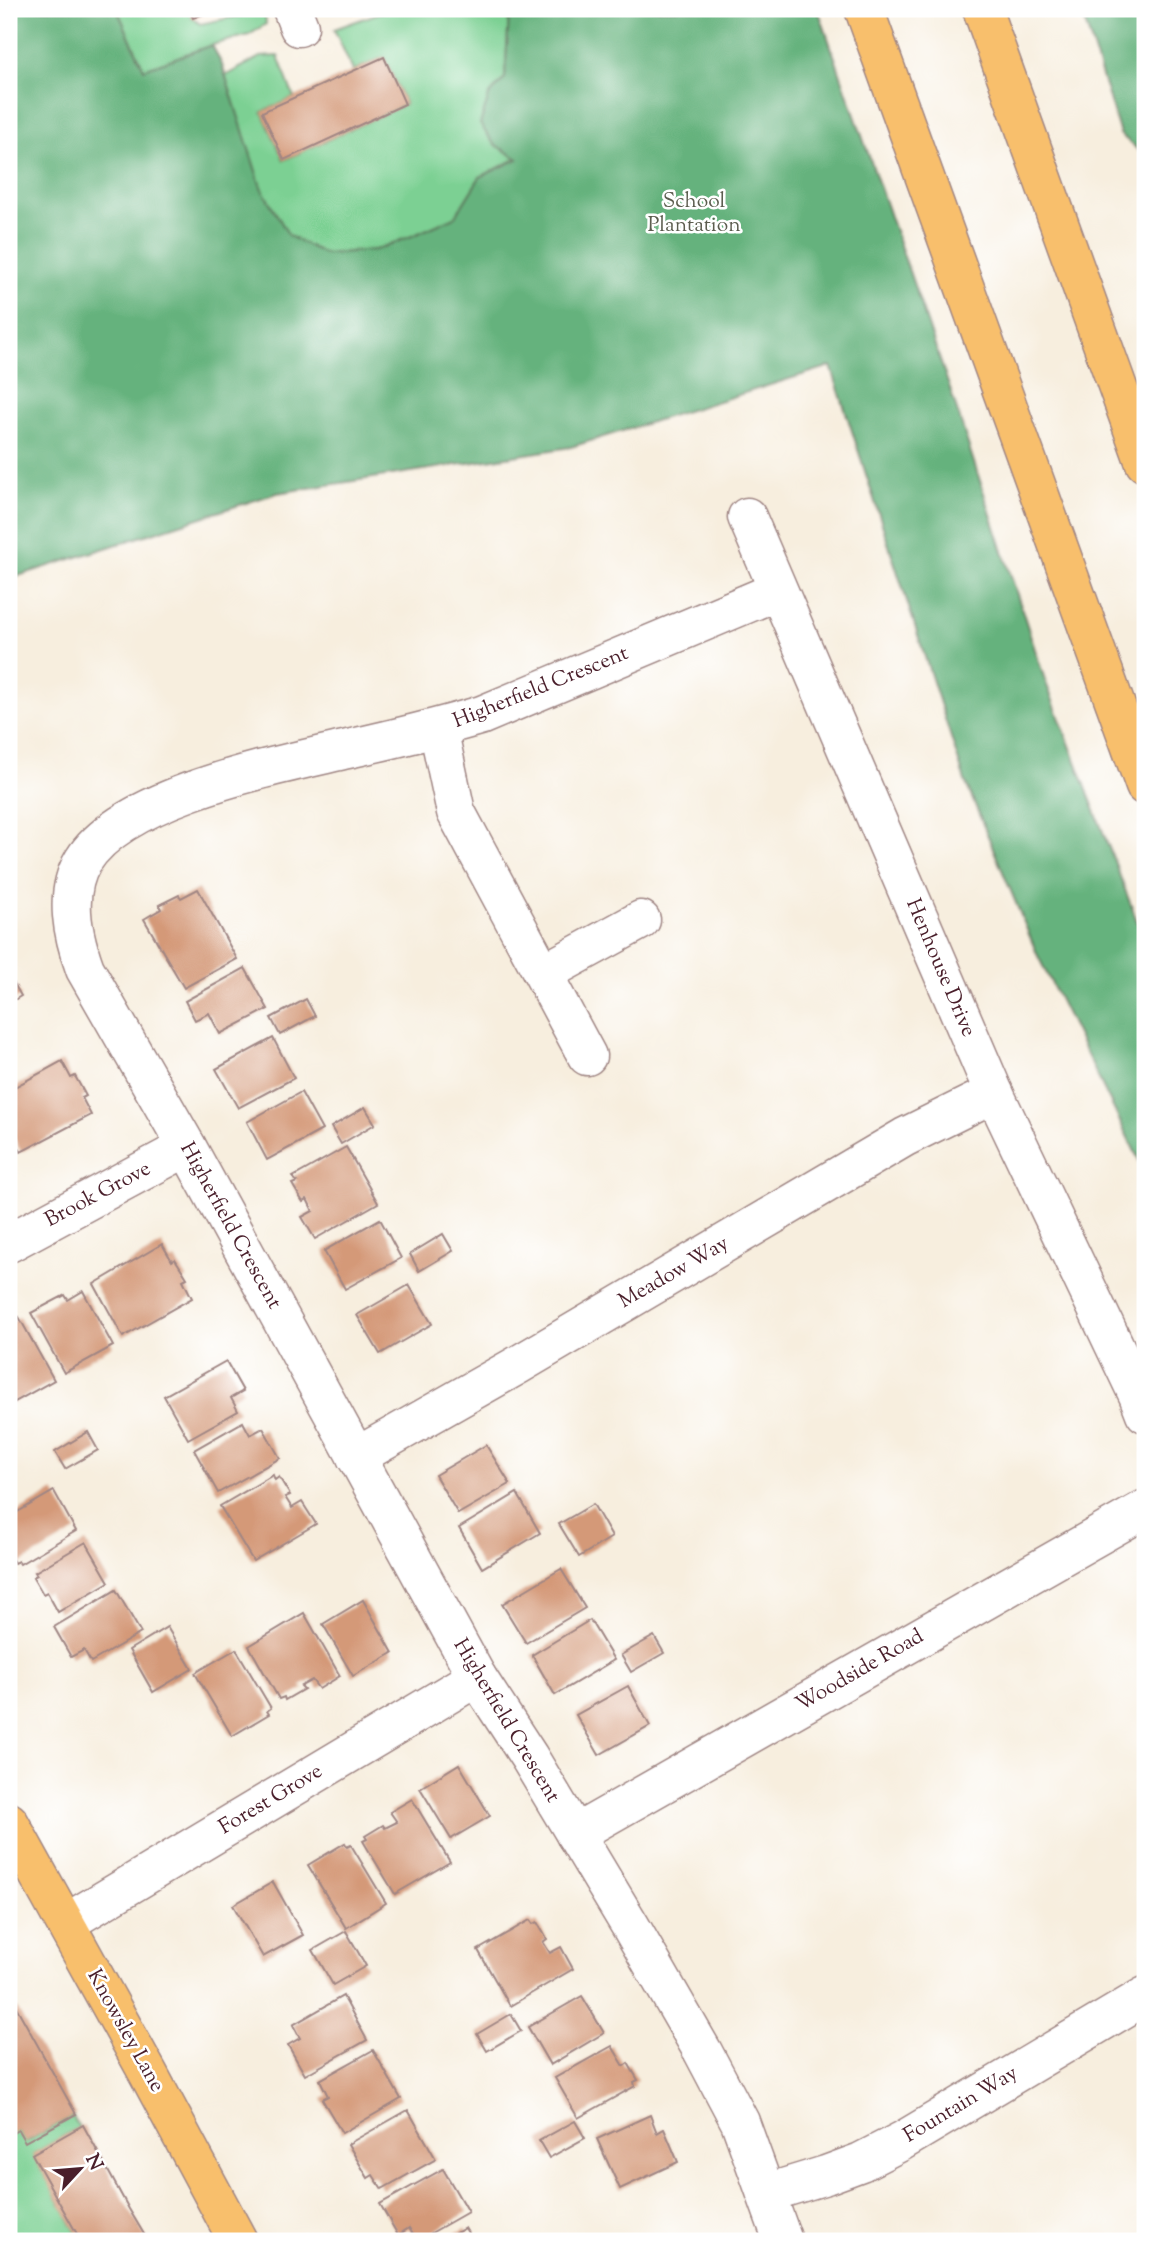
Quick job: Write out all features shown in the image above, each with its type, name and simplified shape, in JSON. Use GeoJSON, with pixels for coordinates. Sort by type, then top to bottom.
{"type":"FeatureCollection","features":[{"type":"Feature","properties":{"kind":"main road"},"geometry":{"type":"LineString","coordinates":[[864,9],[1145,786]]}},
{"type":"Feature","properties":{"kind":"main road"},"geometry":{"type":"LineString","coordinates":[[982,9],[1145,463]]}},
{"type":"Feature","properties":{"kind":"main road","name":"Knowsley Lane"},"geometry":{"type":"LineString","coordinates":[[9,1822],[238,2241]]}},
{"type":"Feature","properties":{"kind":"street","name":"Henhouse Drive"},"geometry":{"type":"LineString","coordinates":[[747,517],[995,1093],[1145,1413]]}},
{"type":"Feature","properties":{"kind":"street","name":"Higherfield Crescent"},"geometry":{"type":"LineString","coordinates":[[777,591],[482,715],[244,774],[166,802],[135,818],[97,845],[83,861],[75,878],[72,924],[85,969],[187,1147],[477,1677],[529,1757],[703,2052],[740,2122],[783,2241]]}},
{"type":"Feature","properties":{"kind":"street"},"geometry":{"type":"LineString","coordinates":[[438,728],[456,812],[587,1056]]}},
{"type":"Feature","properties":{"kind":"street"},"geometry":{"type":"LineString","coordinates":[[544,973],[641,920]]}},
{"type":"Feature","properties":{"kind":"street","name":"Meadow Way"},"geometry":{"type":"LineString","coordinates":[[356,1457],[905,1137],[995,1093]]}},
{"type":"Feature","properties":{"kind":"street","name":"Brook Grove"},"geometry":{"type":"LineString","coordinates":[[9,1243],[187,1147]]}},
{"type":"Feature","properties":{"kind":"street","name":"Woodside Road"},"geometry":{"type":"LineString","coordinates":[[575,1834],[1145,1509]]}},
{"type":"Feature","properties":{"kind":"street","name":"Forest Grove"},"geometry":{"type":"LineString","coordinates":[[66,1923],[477,1677]]}},
{"type":"Feature","properties":{"kind":"street","name":"Fountain Way"},"geometry":{"type":"LineString","coordinates":[[767,2193],[861,2162],[902,2141],[1145,1996]]}},
{"type":"Feature","properties":{"kind":"green space","name":"School Plantation"},"geometry":{"type":"Polygon","coordinates":[[[9,9],[117,9],[144,69],[212,45],[222,65],[261,187],[289,236],[325,254],[375,250],[455,217],[480,177],[518,159],[494,144],[480,124],[489,96],[505,78],[509,15],[513,9],[818,9],[950,389],[1045,680],[1145,942],[1145,1172],[1038,956],[965,781],[831,366],[571,447],[277,493],[9,579],[9,9]]]}},
{"type":"Feature","properties":{"kind":"green space"},"geometry":{"type":"Polygon","coordinates":[[[117,9],[189,9],[200,24],[262,9],[266,24],[249,35],[144,69],[117,9]]]}},
{"type":"Feature","properties":{"kind":"green space"},"geometry":{"type":"Polygon","coordinates":[[[390,9],[513,9],[509,15],[505,78],[489,96],[494,144],[518,158],[480,177],[455,217],[375,250],[325,254],[289,237],[261,187],[225,76],[260,57],[278,56],[294,98],[262,112],[284,160],[405,104],[384,57],[353,71],[334,29],[390,9]]]}},
{"type":"Feature","properties":{"kind":"green space"},"geometry":{"type":"Polygon","coordinates":[[[1081,9],[1145,9],[1145,156],[1120,134],[1081,9]]]}},
{"type":"Feature","properties":{"kind":"green space"},"geometry":{"type":"Polygon","coordinates":[[[72,2116],[79,2127],[33,2154],[81,2241],[9,2241],[9,2135],[18,2130],[26,2142],[72,2116]]]}},
{"type":"Feature","properties":{"kind":"building"},"geometry":{"type":"Polygon","coordinates":[[[189,9],[216,9],[193,18],[189,9]]]}},
{"type":"Feature","properties":{"kind":"building"},"geometry":{"type":"Polygon","coordinates":[[[384,57],[405,104],[284,160],[262,112],[384,57]]]}},
{"type":"Feature","properties":{"kind":"building"},"geometry":{"type":"Polygon","coordinates":[[[198,889],[237,959],[184,988],[144,919],[161,909],[159,905],[198,889]]]}},
{"type":"Feature","properties":{"kind":"building"},"geometry":{"type":"Polygon","coordinates":[[[245,968],[268,1009],[220,1034],[209,1013],[195,1020],[185,1001],[245,968]]]}},
{"type":"Feature","properties":{"kind":"building"},"geometry":{"type":"Polygon","coordinates":[[[9,975],[21,996],[9,1003],[9,975]]]}},
{"type":"Feature","properties":{"kind":"building"},"geometry":{"type":"Polygon","coordinates":[[[306,999],[315,1016],[280,1035],[271,1018],[306,999]]]}},
{"type":"Feature","properties":{"kind":"building"},"geometry":{"type":"Polygon","coordinates":[[[273,1038],[294,1078],[238,1108],[216,1069],[273,1038]]]}},
{"type":"Feature","properties":{"kind":"building"},"geometry":{"type":"Polygon","coordinates":[[[62,1061],[71,1078],[75,1076],[86,1096],[82,1098],[91,1115],[21,1152],[9,1129],[9,1090],[62,1061]]]}},
{"type":"Feature","properties":{"kind":"building"},"geometry":{"type":"Polygon","coordinates":[[[301,1092],[322,1130],[267,1160],[247,1122],[301,1092]]]}},
{"type":"Feature","properties":{"kind":"building"},"geometry":{"type":"Polygon","coordinates":[[[365,1107],[375,1124],[341,1144],[331,1127],[365,1107]]]}},
{"type":"Feature","properties":{"kind":"building"},"geometry":{"type":"Polygon","coordinates":[[[346,1147],[378,1203],[315,1239],[302,1217],[313,1211],[307,1199],[303,1202],[292,1184],[297,1182],[293,1177],[346,1147]]]}},
{"type":"Feature","properties":{"kind":"building"},"geometry":{"type":"Polygon","coordinates":[[[380,1219],[401,1258],[345,1289],[324,1251],[380,1219]]]}},
{"type":"Feature","properties":{"kind":"building"},"geometry":{"type":"Polygon","coordinates":[[[443,1234],[453,1251],[419,1271],[410,1254],[443,1234]]]}},
{"type":"Feature","properties":{"kind":"building"},"geometry":{"type":"Polygon","coordinates":[[[162,1244],[187,1278],[183,1280],[192,1298],[123,1337],[94,1284],[162,1244]]]}},
{"type":"Feature","properties":{"kind":"building"},"geometry":{"type":"Polygon","coordinates":[[[409,1285],[432,1324],[380,1354],[357,1315],[409,1285]]]}},
{"type":"Feature","properties":{"kind":"building"},"geometry":{"type":"Polygon","coordinates":[[[83,1291],[113,1346],[64,1373],[31,1313],[65,1295],[68,1300],[83,1291]]]}},
{"type":"Feature","properties":{"kind":"building"},"geometry":{"type":"Polygon","coordinates":[[[19,1317],[54,1380],[11,1404],[9,1323],[19,1317]]]}},
{"type":"Feature","properties":{"kind":"building"},"geometry":{"type":"Polygon","coordinates":[[[226,1361],[243,1391],[231,1398],[238,1411],[188,1439],[164,1396],[226,1361]]]}},
{"type":"Feature","properties":{"kind":"building"},"geometry":{"type":"Polygon","coordinates":[[[243,1422],[250,1435],[263,1428],[280,1458],[218,1493],[194,1450],[243,1422]]]}},
{"type":"Feature","properties":{"kind":"building"},"geometry":{"type":"Polygon","coordinates":[[[88,1432],[98,1450],[65,1469],[55,1452],[88,1432]]]}},
{"type":"Feature","properties":{"kind":"building"},"geometry":{"type":"Polygon","coordinates":[[[486,1445],[510,1484],[458,1514],[435,1475],[486,1445]]]}},
{"type":"Feature","properties":{"kind":"building"},"geometry":{"type":"Polygon","coordinates":[[[273,1475],[275,1480],[279,1477],[290,1495],[285,1497],[292,1508],[302,1502],[316,1524],[253,1561],[220,1506],[273,1475]]]}},
{"type":"Feature","properties":{"kind":"building"},"geometry":{"type":"Polygon","coordinates":[[[54,1491],[76,1531],[20,1564],[18,1561],[14,1563],[9,1554],[9,1517],[54,1491]]]}},
{"type":"Feature","properties":{"kind":"building"},"geometry":{"type":"Polygon","coordinates":[[[517,1493],[540,1533],[482,1568],[459,1528],[517,1493]]]}},
{"type":"Feature","properties":{"kind":"building"},"geometry":{"type":"Polygon","coordinates":[[[593,1504],[612,1537],[579,1557],[559,1524],[593,1504]]]}},
{"type":"Feature","properties":{"kind":"building"},"geometry":{"type":"Polygon","coordinates":[[[86,1542],[109,1582],[58,1612],[47,1592],[43,1594],[33,1577],[37,1575],[35,1572],[86,1542]]]}},
{"type":"Feature","properties":{"kind":"building"},"geometry":{"type":"Polygon","coordinates":[[[561,1569],[585,1608],[526,1643],[502,1604],[561,1569]]]}},
{"type":"Feature","properties":{"kind":"building"},"geometry":{"type":"Polygon","coordinates":[[[116,1590],[141,1633],[91,1662],[84,1650],[71,1657],[54,1627],[116,1590]]]}},
{"type":"Feature","properties":{"kind":"building"},"geometry":{"type":"Polygon","coordinates":[[[363,1600],[393,1653],[353,1676],[323,1624],[363,1600]]]}},
{"type":"Feature","properties":{"kind":"building"},"geometry":{"type":"Polygon","coordinates":[[[304,1613],[340,1676],[319,1689],[312,1680],[301,1686],[304,1689],[285,1700],[284,1697],[279,1699],[249,1646],[304,1613]]]}},
{"type":"Feature","properties":{"kind":"building"},"geometry":{"type":"Polygon","coordinates":[[[590,1620],[614,1660],[555,1695],[532,1655],[590,1620]]]}},
{"type":"Feature","properties":{"kind":"building"},"geometry":{"type":"Polygon","coordinates":[[[167,1627],[192,1669],[153,1692],[129,1650],[167,1627]]]}},
{"type":"Feature","properties":{"kind":"building"},"geometry":{"type":"Polygon","coordinates":[[[654,1636],[664,1653],[631,1672],[621,1655],[654,1636]]]}},
{"type":"Feature","properties":{"kind":"building"},"geometry":{"type":"Polygon","coordinates":[[[236,1649],[271,1708],[267,1711],[269,1714],[232,1736],[195,1673],[236,1649]]]}},
{"type":"Feature","properties":{"kind":"building"},"geometry":{"type":"Polygon","coordinates":[[[628,1686],[650,1726],[599,1755],[576,1715],[628,1686]]]}},
{"type":"Feature","properties":{"kind":"building"},"geometry":{"type":"Polygon","coordinates":[[[459,1764],[490,1816],[451,1839],[420,1788],[459,1764]]]}},
{"type":"Feature","properties":{"kind":"building"},"geometry":{"type":"Polygon","coordinates":[[[412,1799],[450,1862],[395,1894],[363,1841],[367,1839],[365,1836],[383,1825],[385,1828],[397,1822],[390,1812],[412,1799]]]}},
{"type":"Feature","properties":{"kind":"building"},"geometry":{"type":"Polygon","coordinates":[[[345,1843],[347,1847],[351,1845],[386,1903],[346,1928],[308,1865],[345,1843]]]}},
{"type":"Feature","properties":{"kind":"building"},"geometry":{"type":"Polygon","coordinates":[[[273,1882],[303,1935],[263,1957],[233,1905],[273,1882]]]}},
{"type":"Feature","properties":{"kind":"building"},"geometry":{"type":"Polygon","coordinates":[[[530,1920],[533,1924],[537,1922],[547,1939],[543,1942],[550,1953],[561,1947],[573,1969],[510,2006],[478,1950],[530,1920]]]}},
{"type":"Feature","properties":{"kind":"building"},"geometry":{"type":"Polygon","coordinates":[[[346,1931],[366,1966],[333,1985],[313,1950],[346,1931]]]}},
{"type":"Feature","properties":{"kind":"building"},"geometry":{"type":"Polygon","coordinates":[[[9,1994],[76,2114],[25,2142],[18,2130],[9,2135],[9,1994]]]}},
{"type":"Feature","properties":{"kind":"building"},"geometry":{"type":"Polygon","coordinates":[[[343,1996],[367,2040],[305,2075],[288,2045],[300,2038],[293,2025],[343,1996]]]}},
{"type":"Feature","properties":{"kind":"building"},"geometry":{"type":"Polygon","coordinates":[[[582,1996],[604,2033],[550,2065],[528,2027],[582,1996]]]}},
{"type":"Feature","properties":{"kind":"building"},"geometry":{"type":"Polygon","coordinates":[[[511,2014],[521,2031],[487,2051],[477,2034],[511,2014]]]}},
{"type":"Feature","properties":{"kind":"building"},"geometry":{"type":"Polygon","coordinates":[[[612,2046],[624,2066],[628,2063],[638,2080],[634,2082],[635,2086],[578,2118],[555,2078],[612,2046]]]}},
{"type":"Feature","properties":{"kind":"building"},"geometry":{"type":"Polygon","coordinates":[[[373,2050],[401,2099],[342,2133],[322,2099],[328,2096],[320,2080],[373,2050]]]}},
{"type":"Feature","properties":{"kind":"building"},"geometry":{"type":"Polygon","coordinates":[[[408,2110],[436,2159],[382,2189],[373,2175],[368,2178],[348,2144],[408,2110]]]}},
{"type":"Feature","properties":{"kind":"building"},"geometry":{"type":"Polygon","coordinates":[[[650,2115],[657,2133],[664,2129],[678,2162],[620,2189],[597,2139],[650,2115]]]}},
{"type":"Feature","properties":{"kind":"building"},"geometry":{"type":"Polygon","coordinates":[[[575,2121],[585,2138],[549,2158],[539,2141],[575,2121]]]}},
{"type":"Feature","properties":{"kind":"building"},"geometry":{"type":"Polygon","coordinates":[[[83,2125],[148,2241],[81,2241],[32,2154],[83,2125]]]}},
{"type":"Feature","properties":{"kind":"building"},"geometry":{"type":"Polygon","coordinates":[[[443,2169],[468,2212],[417,2241],[409,2228],[398,2235],[380,2204],[443,2169]]]}},
{"type":"Feature","properties":{"kind":"building"},"geometry":{"type":"Polygon","coordinates":[[[465,2228],[473,2241],[441,2241],[465,2228]]]}}]}
